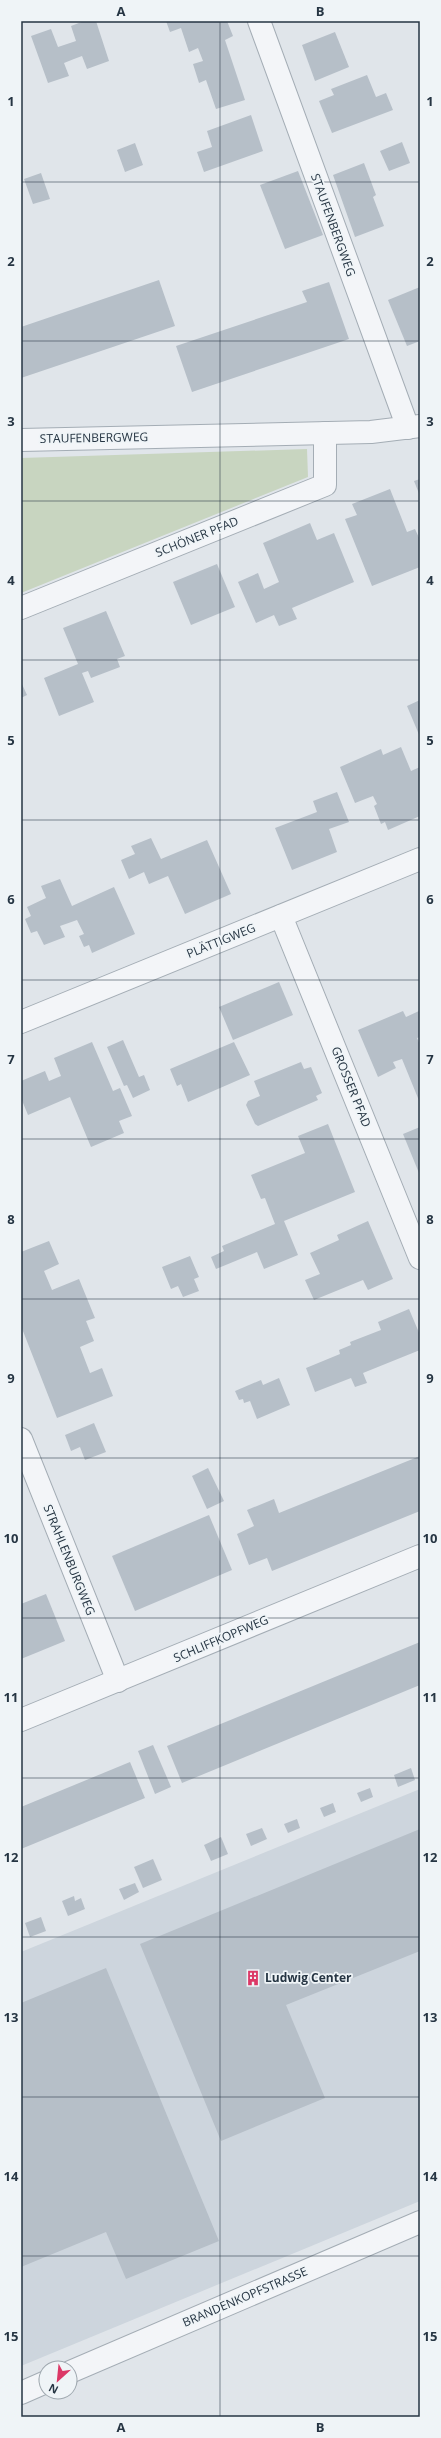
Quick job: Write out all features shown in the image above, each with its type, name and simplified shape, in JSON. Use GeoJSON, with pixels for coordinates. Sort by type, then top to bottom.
{"type":"FeatureCollection","features":[{"type":"Feature","properties":{"kind":"street","name":"STAUFENBERGWEG"},"geometry":{"type":"LineString","coordinates":[[21,440],[325,433],[414,427],[259,21]]}},
{"type":"Feature","properties":{"kind":"street","name":"SCHÖNER PFAD"},"geometry":{"type":"LineString","coordinates":[[21,608],[325,485],[325,433]]}},
{"type":"Feature","properties":{"kind":"street","name":"PLÄTTIGWEG"},"geometry":{"type":"LineString","coordinates":[[21,1022],[420,859]]}},
{"type":"Feature","properties":{"kind":"street","name":"GROSSER PFAD"},"geometry":{"type":"LineString","coordinates":[[281,916],[420,1258]]}},
{"type":"Feature","properties":{"kind":"street","name":"STRAHLENBURGWEG"},"geometry":{"type":"LineString","coordinates":[[21,1439],[118,1681]]}},
{"type":"Feature","properties":{"kind":"street","name":"SCHLIFFKOPFWEG"},"geometry":{"type":"LineString","coordinates":[[21,1720],[420,1556]]}},
{"type":"Feature","properties":{"kind":"street","name":"BRANDENKOPFSTRASSE"},"geometry":{"type":"LineString","coordinates":[[78,2369],[420,2222]]}},
{"type":"Feature","properties":{"kind":"street"},"geometry":{"type":"LineString","coordinates":[[21,2392],[38,2385]]}},
{"type":"Feature","properties":{"kind":"shaded area"},"geometry":{"type":"Polygon","coordinates":[[[420,1789],[420,2201],[21,2366],[21,1952],[420,1789]]]}},
{"type":"Feature","properties":{"kind":"green space"},"geometry":{"type":"Polygon","coordinates":[[[307,449],[308,477],[21,593],[21,458],[307,449]]]}},
{"type":"Feature","properties":{"kind":"building"},"geometry":{"type":"Polygon","coordinates":[[[84,21],[96,21],[109,61],[87,69],[82,56],[64,63],[69,76],[48,83],[31,36],[51,29],[58,47],[76,41],[71,26],[84,21]]]}},
{"type":"Feature","properties":{"kind":"building"},"geometry":{"type":"Polygon","coordinates":[[[166,21],[227,21],[233,36],[225,40],[245,100],[216,109],[206,80],[199,83],[193,64],[203,61],[198,48],[189,52],[181,28],[170,32],[166,21]]]}},
{"type":"Feature","properties":{"kind":"building"},"geometry":{"type":"Polygon","coordinates":[[[335,32],[349,67],[315,81],[302,45],[335,32]]]}},
{"type":"Feature","properties":{"kind":"building"},"geometry":{"type":"Polygon","coordinates":[[[367,75],[376,97],[386,93],[393,110],[332,133],[319,101],[334,95],[331,89],[367,75]]]}},
{"type":"Feature","properties":{"kind":"building"},"geometry":{"type":"Polygon","coordinates":[[[251,115],[263,151],[204,172],[197,152],[212,147],[207,131],[251,115]]]}},
{"type":"Feature","properties":{"kind":"building"},"geometry":{"type":"Polygon","coordinates":[[[402,142],[410,163],[389,171],[380,151],[402,142]]]}},
{"type":"Feature","properties":{"kind":"building"},"geometry":{"type":"Polygon","coordinates":[[[135,143],[143,165],[125,172],[117,150],[135,143]]]}},
{"type":"Feature","properties":{"kind":"building"},"geometry":{"type":"Polygon","coordinates":[[[364,163],[376,195],[373,197],[384,226],[355,237],[333,175],[364,163]]]}},
{"type":"Feature","properties":{"kind":"building"},"geometry":{"type":"Polygon","coordinates":[[[298,171],[323,235],[285,249],[260,185],[298,171]]]}},
{"type":"Feature","properties":{"kind":"building"},"geometry":{"type":"Polygon","coordinates":[[[41,173],[50,199],[33,204],[24,179],[41,173]]]}},
{"type":"Feature","properties":{"kind":"building"},"geometry":{"type":"Polygon","coordinates":[[[159,280],[175,326],[21,378],[21,327],[159,280]]]}},
{"type":"Feature","properties":{"kind":"building"},"geometry":{"type":"Polygon","coordinates":[[[329,282],[349,339],[192,392],[176,346],[307,302],[302,291],[329,282]]]}},
{"type":"Feature","properties":{"kind":"building"},"geometry":{"type":"Polygon","coordinates":[[[420,287],[420,341],[407,346],[388,300],[420,287]]]}},
{"type":"Feature","properties":{"kind":"building"},"geometry":{"type":"Polygon","coordinates":[[[420,479],[420,496],[414,481],[420,479]]]}},
{"type":"Feature","properties":{"kind":"building"},"geometry":{"type":"Polygon","coordinates":[[[390,489],[407,532],[415,529],[420,540],[420,567],[372,586],[345,519],[357,515],[352,504],[390,489]]]}},
{"type":"Feature","properties":{"kind":"building"},"geometry":{"type":"Polygon","coordinates":[[[310,523],[317,540],[334,533],[354,582],[292,608],[297,619],[279,626],[274,615],[256,623],[238,582],[258,573],[264,589],[279,582],[263,543],[310,523]]]}},
{"type":"Feature","properties":{"kind":"building"},"geometry":{"type":"Polygon","coordinates":[[[217,564],[235,607],[191,625],[173,582],[217,564]]]}},
{"type":"Feature","properties":{"kind":"building"},"geometry":{"type":"Polygon","coordinates":[[[106,611],[125,656],[117,659],[120,667],[91,678],[88,671],[82,673],[94,702],[59,716],[44,678],[78,664],[63,628],[106,611]]]}},
{"type":"Feature","properties":{"kind":"building"},"geometry":{"type":"Polygon","coordinates":[[[21,682],[27,695],[21,698],[21,682]]]}},
{"type":"Feature","properties":{"kind":"building"},"geometry":{"type":"Polygon","coordinates":[[[420,700],[420,737],[407,706],[420,700]]]}},
{"type":"Feature","properties":{"kind":"building"},"geometry":{"type":"Polygon","coordinates":[[[401,747],[411,771],[420,767],[420,816],[388,830],[385,822],[381,824],[374,806],[377,804],[373,796],[355,803],[340,767],[381,749],[383,755],[401,747]]]}},
{"type":"Feature","properties":{"kind":"building"},"geometry":{"type":"Polygon","coordinates":[[[337,792],[349,822],[329,829],[337,852],[292,870],[275,828],[317,812],[313,801],[337,792]]]}},
{"type":"Feature","properties":{"kind":"building"},"geometry":{"type":"Polygon","coordinates":[[[151,838],[161,859],[207,840],[231,894],[185,914],[168,876],[149,884],[144,872],[129,879],[121,860],[135,854],[131,846],[151,838]]]}},
{"type":"Feature","properties":{"kind":"building"},"geometry":{"type":"Polygon","coordinates":[[[60,879],[72,906],[114,887],[135,934],[92,953],[89,945],[84,947],[79,936],[84,934],[77,920],[60,926],[65,937],[44,945],[37,931],[31,933],[25,919],[31,916],[27,907],[46,898],[41,886],[60,879]]]}},
{"type":"Feature","properties":{"kind":"building"},"geometry":{"type":"Polygon","coordinates":[[[279,982],[293,1015],[233,1040],[219,1007],[279,982]]]}},
{"type":"Feature","properties":{"kind":"building"},"geometry":{"type":"Polygon","coordinates":[[[403,1011],[406,1017],[419,1011],[420,1014],[420,1037],[417,1038],[420,1045],[420,1103],[402,1059],[393,1062],[396,1068],[378,1077],[358,1030],[403,1011]]]}},
{"type":"Feature","properties":{"kind":"building"},"geometry":{"type":"Polygon","coordinates":[[[123,1040],[139,1077],[144,1075],[150,1090],[133,1098],[127,1085],[124,1086],[107,1047],[123,1040]]]}},
{"type":"Feature","properties":{"kind":"building"},"geometry":{"type":"Polygon","coordinates":[[[92,1042],[113,1091],[120,1088],[132,1116],[119,1121],[124,1133],[91,1147],[70,1097],[28,1115],[21,1098],[21,1081],[45,1071],[49,1081],[61,1076],[54,1058],[92,1042]]]}},
{"type":"Feature","properties":{"kind":"building"},"geometry":{"type":"Polygon","coordinates":[[[234,1042],[250,1075],[188,1102],[181,1084],[177,1086],[170,1069],[234,1042]]]}},
{"type":"Feature","properties":{"kind":"building"},"geometry":{"type":"Polygon","coordinates":[[[301,1062],[304,1069],[311,1067],[322,1093],[316,1096],[318,1100],[258,1126],[255,1124],[246,1105],[248,1101],[260,1096],[254,1081],[301,1062]]]}},
{"type":"Feature","properties":{"kind":"building"},"geometry":{"type":"Polygon","coordinates":[[[328,1124],[355,1192],[284,1221],[298,1255],[264,1269],[257,1252],[216,1269],[211,1257],[224,1251],[222,1246],[275,1224],[265,1198],[261,1199],[251,1175],[305,1153],[298,1136],[328,1124]]]}},
{"type":"Feature","properties":{"kind":"building"},"geometry":{"type":"Polygon","coordinates":[[[420,1127],[420,1173],[419,1173],[403,1134],[420,1127]]]}},
{"type":"Feature","properties":{"kind":"building"},"geometry":{"type":"Polygon","coordinates":[[[368,1221],[393,1279],[368,1290],[363,1280],[314,1300],[305,1280],[320,1274],[310,1253],[339,1240],[337,1235],[368,1221]]]}},
{"type":"Feature","properties":{"kind":"building"},"geometry":{"type":"Polygon","coordinates":[[[49,1241],[59,1264],[44,1271],[52,1290],[79,1279],[95,1318],[86,1321],[94,1341],[80,1347],[90,1373],[102,1368],[113,1396],[57,1418],[21,1326],[21,1252],[49,1241]]]}},
{"type":"Feature","properties":{"kind":"building"},"geometry":{"type":"Polygon","coordinates":[[[190,1256],[199,1277],[194,1279],[199,1291],[183,1297],[178,1286],[171,1289],[162,1267],[190,1256]]]}},
{"type":"Feature","properties":{"kind":"building"},"geometry":{"type":"Polygon","coordinates":[[[409,1309],[420,1335],[420,1350],[363,1373],[367,1383],[355,1387],[351,1378],[315,1392],[306,1368],[340,1354],[339,1350],[351,1345],[350,1342],[381,1330],[378,1322],[409,1309]]]}},
{"type":"Feature","properties":{"kind":"building"},"geometry":{"type":"Polygon","coordinates":[[[279,1378],[290,1405],[257,1419],[250,1401],[244,1403],[243,1399],[239,1400],[235,1391],[261,1380],[263,1385],[279,1378]]]}},
{"type":"Feature","properties":{"kind":"building"},"geometry":{"type":"Polygon","coordinates":[[[94,1423],[106,1452],[85,1460],[80,1447],[71,1451],[65,1435],[94,1423]]]}},
{"type":"Feature","properties":{"kind":"building"},"geometry":{"type":"Polygon","coordinates":[[[420,1456],[420,1511],[272,1571],[267,1558],[249,1565],[237,1534],[254,1526],[247,1510],[274,1499],[279,1513],[420,1456]]]}},
{"type":"Feature","properties":{"kind":"building"},"geometry":{"type":"Polygon","coordinates":[[[208,1468],[224,1501],[207,1509],[192,1476],[208,1468]]]}},
{"type":"Feature","properties":{"kind":"building"},"geometry":{"type":"Polygon","coordinates":[[[209,1515],[232,1570],[135,1611],[112,1556],[209,1515]]]}},
{"type":"Feature","properties":{"kind":"building"},"geometry":{"type":"Polygon","coordinates":[[[46,1594],[65,1641],[21,1659],[21,1604],[46,1594]]]}},
{"type":"Feature","properties":{"kind":"building"},"geometry":{"type":"Polygon","coordinates":[[[420,1642],[420,1685],[182,1783],[167,1746],[420,1642]]]}},
{"type":"Feature","properties":{"kind":"building"},"geometry":{"type":"Polygon","coordinates":[[[153,1745],[171,1787],[155,1794],[138,1751],[153,1745]]]}},
{"type":"Feature","properties":{"kind":"building"},"geometry":{"type":"Polygon","coordinates":[[[130,1762],[145,1798],[21,1849],[21,1807],[130,1762]]]}},
{"type":"Feature","properties":{"kind":"building"},"geometry":{"type":"Polygon","coordinates":[[[411,1768],[415,1780],[398,1787],[394,1775],[411,1768]]]}},
{"type":"Feature","properties":{"kind":"building"},"geometry":{"type":"Polygon","coordinates":[[[370,1788],[373,1797],[361,1802],[357,1793],[370,1788]]]}},
{"type":"Feature","properties":{"kind":"building"},"geometry":{"type":"Polygon","coordinates":[[[333,1803],[336,1812],[324,1817],[320,1808],[333,1803]]]}},
{"type":"Feature","properties":{"kind":"building"},"geometry":{"type":"Polygon","coordinates":[[[297,1819],[300,1828],[288,1833],[284,1824],[297,1819]]]}},
{"type":"Feature","properties":{"kind":"building"},"geometry":{"type":"Polygon","coordinates":[[[262,1828],[267,1839],[251,1846],[246,1834],[262,1828]]]}},
{"type":"Feature","properties":{"kind":"building","name":"Ludwig Center"},"geometry":{"type":"Polygon","coordinates":[[[420,1829],[420,1951],[286,2005],[325,2098],[221,2141],[140,1944],[420,1829]]]}},
{"type":"Feature","properties":{"kind":"building"},"geometry":{"type":"Polygon","coordinates":[[[221,1837],[228,1854],[211,1861],[204,1845],[221,1837]]]}},
{"type":"Feature","properties":{"kind":"building"},"geometry":{"type":"Polygon","coordinates":[[[153,1859],[162,1880],[143,1888],[134,1867],[153,1859]]]}},
{"type":"Feature","properties":{"kind":"building"},"geometry":{"type":"Polygon","coordinates":[[[135,1883],[139,1892],[124,1900],[119,1889],[135,1883]]]}},
{"type":"Feature","properties":{"kind":"building"},"geometry":{"type":"Polygon","coordinates":[[[74,1896],[75,1901],[81,1898],[85,1909],[68,1916],[62,1901],[74,1896]]]}},
{"type":"Feature","properties":{"kind":"building"},"geometry":{"type":"Polygon","coordinates":[[[41,1917],[46,1931],[30,1937],[25,1923],[41,1917]]]}},
{"type":"Feature","properties":{"kind":"building"},"geometry":{"type":"Polygon","coordinates":[[[106,1968],[219,2241],[126,2279],[106,2232],[21,2267],[21,2003],[106,1968]]]}},
{"type":"Feature","properties":{"kind":"place","name":"Ludwig Center"},"geometry":{"type":"Point","coordinates":[253,1978]}}]}
